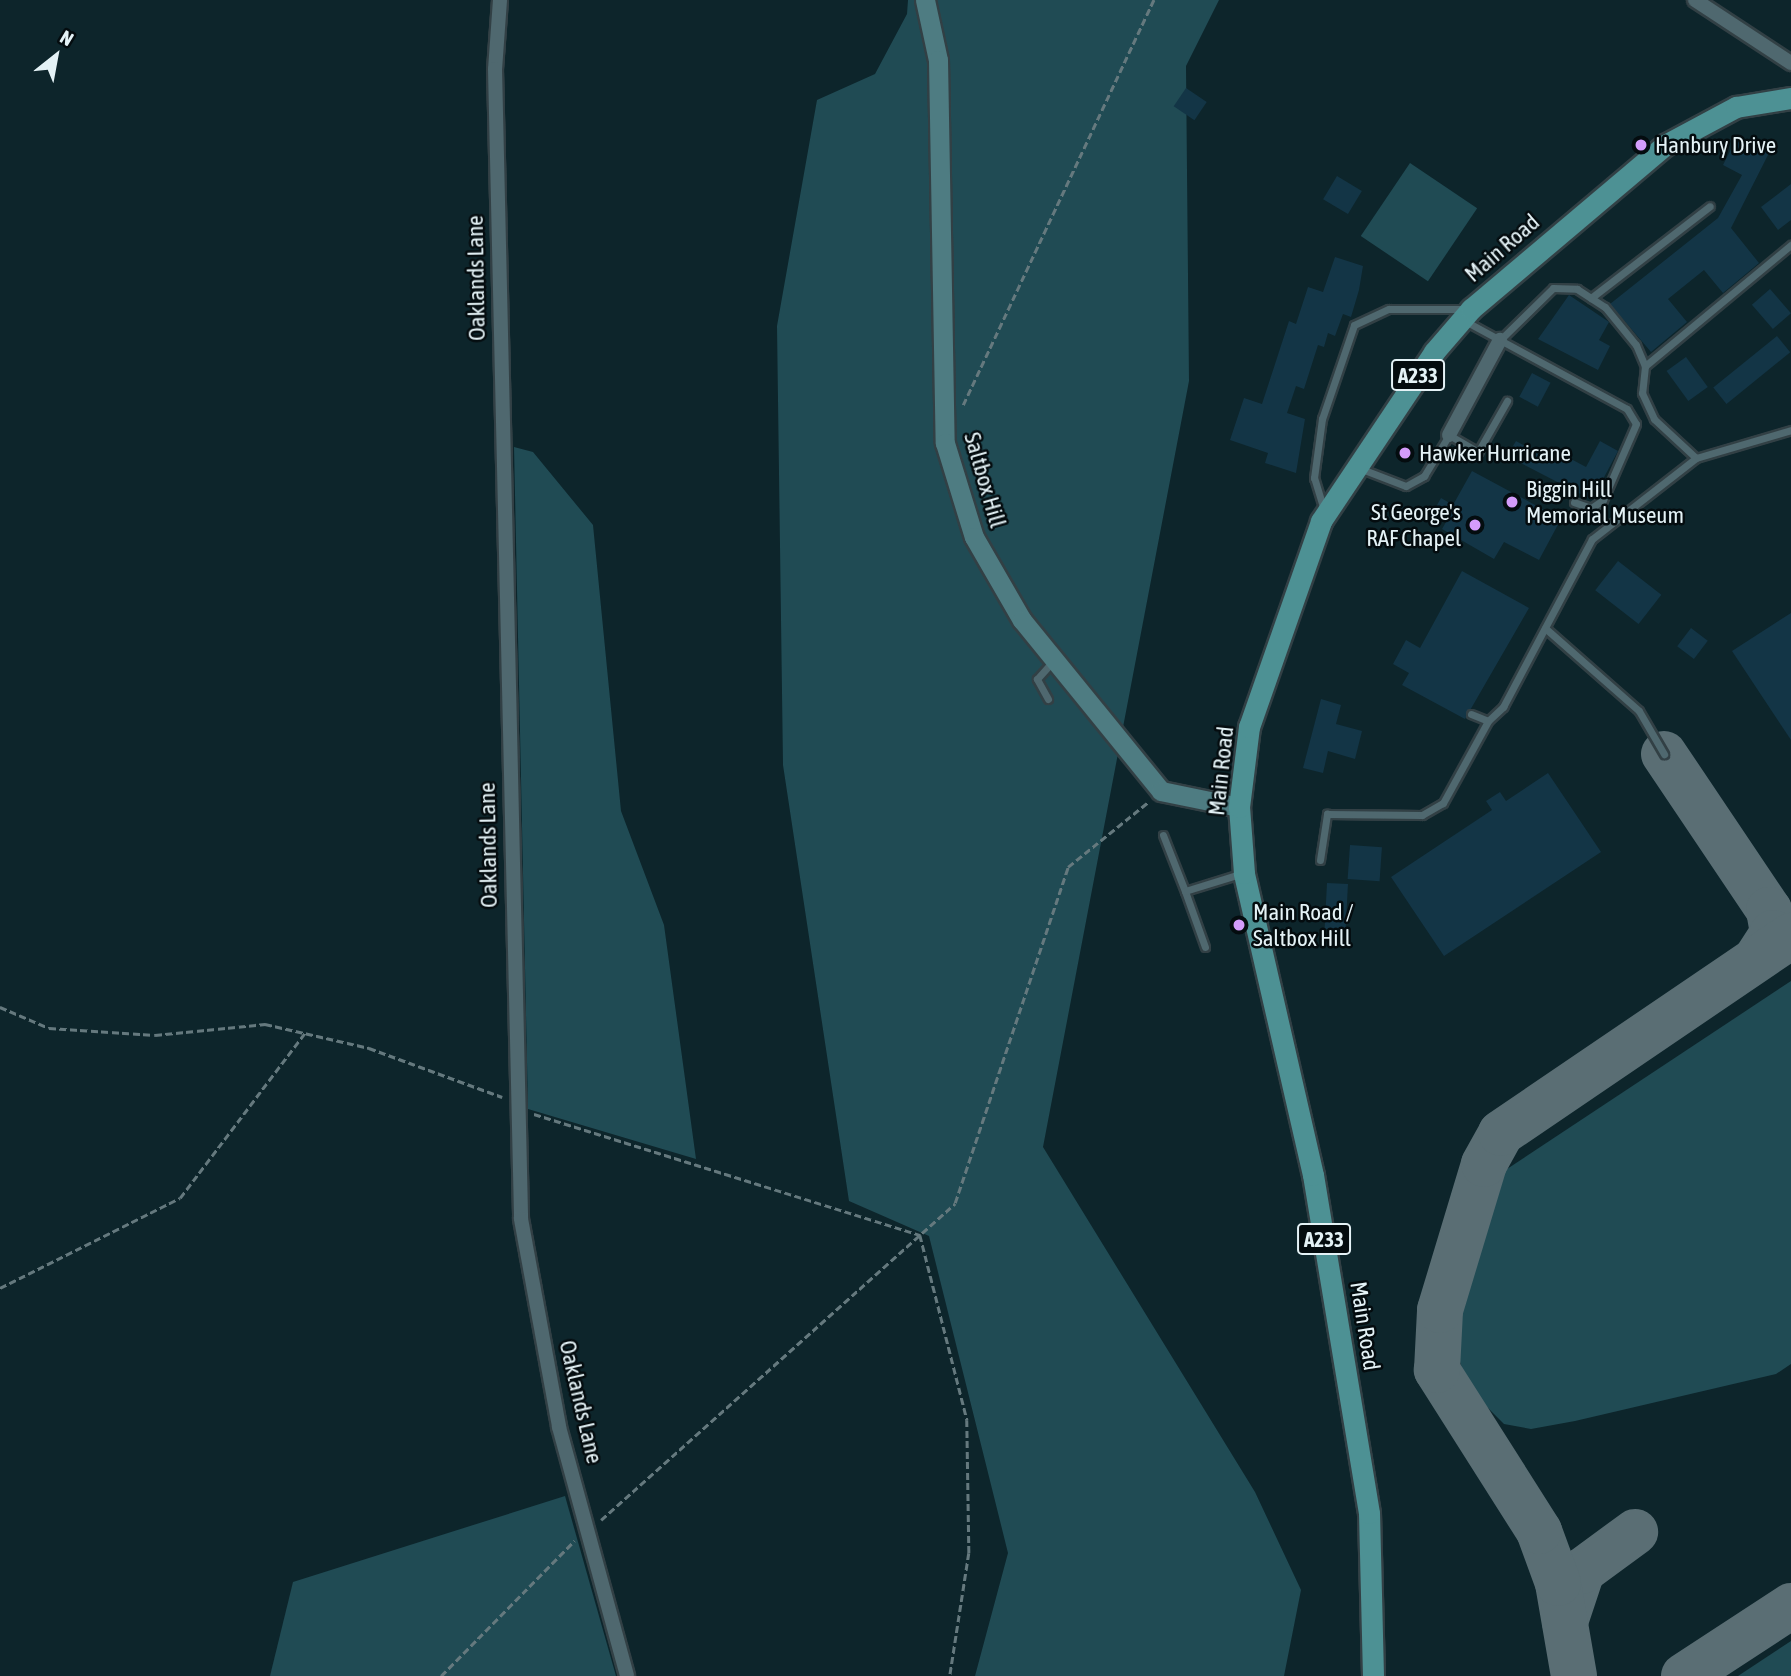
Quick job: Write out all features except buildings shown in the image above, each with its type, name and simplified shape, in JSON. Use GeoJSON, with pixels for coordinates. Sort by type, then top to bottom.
{"type":"FeatureCollection","features":[{"type":"Feature","properties":{"kind":"main road","name":"Main Road"},"geometry":{"type":"LineString","coordinates":[[1373,1676],[1369,1513],[1313,1175],[1244,873],[1239,807],[1250,727],[1326,514],[1355,466],[1466,314],[1665,145],[1736,107],[1791,98]]}},
{"type":"Feature","properties":{"kind":"street","name":"Oaklands Lane"},"geometry":{"type":"LineString","coordinates":[[500,0],[495,69],[516,1108],[524,1232],[559,1427],[627,1676]]}},
{"type":"Feature","properties":{"kind":"street","name":"Saltbox Hill"},"geometry":{"type":"LineString","coordinates":[[925,0],[937,60],[945,443],[974,537],[1054,660],[1161,791]]}},
{"type":"Feature","properties":{"kind":"street"},"geometry":{"type":"LineString","coordinates":[[1695,0],[1791,62]]}},
{"type":"Feature","properties":{"kind":"street"},"geometry":{"type":"LineString","coordinates":[[1449,435],[1500,340]]}},
{"type":"Feature","properties":{"kind":"street"},"geometry":{"type":"LineString","coordinates":[[1161,791],[1189,802],[1239,807]]}},
{"type":"Feature","properties":{"kind":"lane"},"geometry":{"type":"LineString","coordinates":[[1591,298],[1710,206]]}},
{"type":"Feature","properties":{"kind":"lane"},"geometry":{"type":"LineString","coordinates":[[1645,366],[1791,245]]}},
{"type":"Feature","properties":{"kind":"lane"},"geometry":{"type":"LineString","coordinates":[[1500,340],[1553,288],[1577,289],[1591,298],[1636,345],[1645,366],[1642,393],[1654,419],[1696,458]]}},
{"type":"Feature","properties":{"kind":"lane"},"geometry":{"type":"LineString","coordinates":[[1326,514],[1314,478],[1322,419],[1354,325],[1389,309],[1466,314],[1500,340],[1626,409],[1636,424],[1603,500],[1591,508],[1574,502]]}},
{"type":"Feature","properties":{"kind":"lane"},"geometry":{"type":"LineString","coordinates":[[1355,466],[1406,486],[1424,476],[1449,435],[1478,452],[1507,401]]}},
{"type":"Feature","properties":{"kind":"lane"},"geometry":{"type":"LineString","coordinates":[[1320,860],[1320,829],[1327,814],[1422,815],[1443,803],[1488,721],[1503,707],[1592,539],[1696,458],[1791,430]]}},
{"type":"Feature","properties":{"kind":"lane"},"geometry":{"type":"LineString","coordinates":[[1545,628],[1639,710],[1664,754]]}},
{"type":"Feature","properties":{"kind":"lane"},"geometry":{"type":"LineString","coordinates":[[1048,699],[1037,679],[1054,660]]}},
{"type":"Feature","properties":{"kind":"lane"},"geometry":{"type":"LineString","coordinates":[[1471,714],[1488,721]]}},
{"type":"Feature","properties":{"kind":"lane"},"geometry":{"type":"LineString","coordinates":[[1163,835],[1205,947]]}},
{"type":"Feature","properties":{"kind":"lane"},"geometry":{"type":"LineString","coordinates":[[1185,891],[1244,873]]}},
{"type":"Feature","properties":{"kind":"path"},"geometry":{"type":"LineString","coordinates":[[945,443],[1154,0]]}},
{"type":"Feature","properties":{"kind":"path"},"geometry":{"type":"LineString","coordinates":[[441,1676],[589,1530],[955,1203],[1068,867],[1161,791]]}},
{"type":"Feature","properties":{"kind":"path"},"geometry":{"type":"LineString","coordinates":[[0,1007],[49,1028],[155,1035],[265,1024],[305,1033],[429,1069],[516,1108],[920,1235]]}},
{"type":"Feature","properties":{"kind":"path"},"geometry":{"type":"LineString","coordinates":[[0,1288],[180,1198],[305,1033]]}},
{"type":"Feature","properties":{"kind":"path"},"geometry":{"type":"LineString","coordinates":[[920,1235],[967,1420],[969,1553],[950,1676]]}},
{"type":"Feature","properties":{"kind":"shaded area"},"geometry":{"type":"Polygon","coordinates":[[[908,0],[1219,0],[1186,66],[1189,381],[1043,1147],[1255,1492],[1301,1590],[1284,1676],[975,1676],[1008,1553],[929,1236],[849,1201],[783,765],[777,326],[817,100],[875,74],[907,14],[908,0]]]}},
{"type":"Feature","properties":{"kind":"shaded area"},"geometry":{"type":"Polygon","coordinates":[[[1410,163],[1477,208],[1428,281],[1361,236],[1410,163]]]}},
{"type":"Feature","properties":{"kind":"shaded area"},"geometry":{"type":"Polygon","coordinates":[[[514,447],[533,452],[593,525],[621,811],[664,925],[696,1159],[528,1109],[514,447]]]}},
{"type":"Feature","properties":{"kind":"shaded area"},"geometry":{"type":"Polygon","coordinates":[[[1791,981],[1791,1364],[1776,1374],[1575,1421],[1531,1429],[1504,1424],[1467,1387],[1454,1340],[1504,1171],[1791,981]]]}},
{"type":"Feature","properties":{"kind":"shaded area"},"geometry":{"type":"Polygon","coordinates":[[[565,1496],[616,1676],[270,1676],[293,1582],[565,1496]]]}},
{"type":"Feature","properties":{"kind":"shaded area"},"geometry":{"type":"Polygon","coordinates":[[[1791,1641],[1791,1676],[1738,1676],[1791,1641]]]}},
{"type":"Feature","properties":{"kind":"taxiway"},"geometry":{"type":"LineString","coordinates":[[1664,754],[1769,910],[1773,933],[1757,958]]}},
{"type":"Feature","properties":{"kind":"taxiway"},"geometry":{"type":"LineString","coordinates":[[1574,1676],[1558,1583],[1539,1531],[1437,1370],[1440,1310],[1484,1164],[1501,1133],[1791,936]]}},
{"type":"Feature","properties":{"kind":"taxiway"},"geometry":{"type":"LineString","coordinates":[[1565,1622],[1582,1571],[1635,1532]]}},
{"type":"Feature","properties":{"kind":"taxiway"},"geometry":{"type":"LineString","coordinates":[[1684,1676],[1791,1606]]}},
{"type":"Feature","properties":{"kind":"place","name":"Hanbury Drive"},"geometry":{"type":"Point","coordinates":[1641,145]}},
{"type":"Feature","properties":{"kind":"place","name":"Hawker Hurricane"},"geometry":{"type":"Point","coordinates":[1405,453]}},
{"type":"Feature","properties":{"kind":"place","name":"Biggin Hill Memorial Museum"},"geometry":{"type":"Point","coordinates":[1512,502]}},
{"type":"Feature","properties":{"kind":"place","name":"St George's RAF Chapel"},"geometry":{"type":"Point","coordinates":[1475,525]}},
{"type":"Feature","properties":{"kind":"place","name":"Main Road / Saltbox Hill"},"geometry":{"type":"Point","coordinates":[1239,925]}}]}
